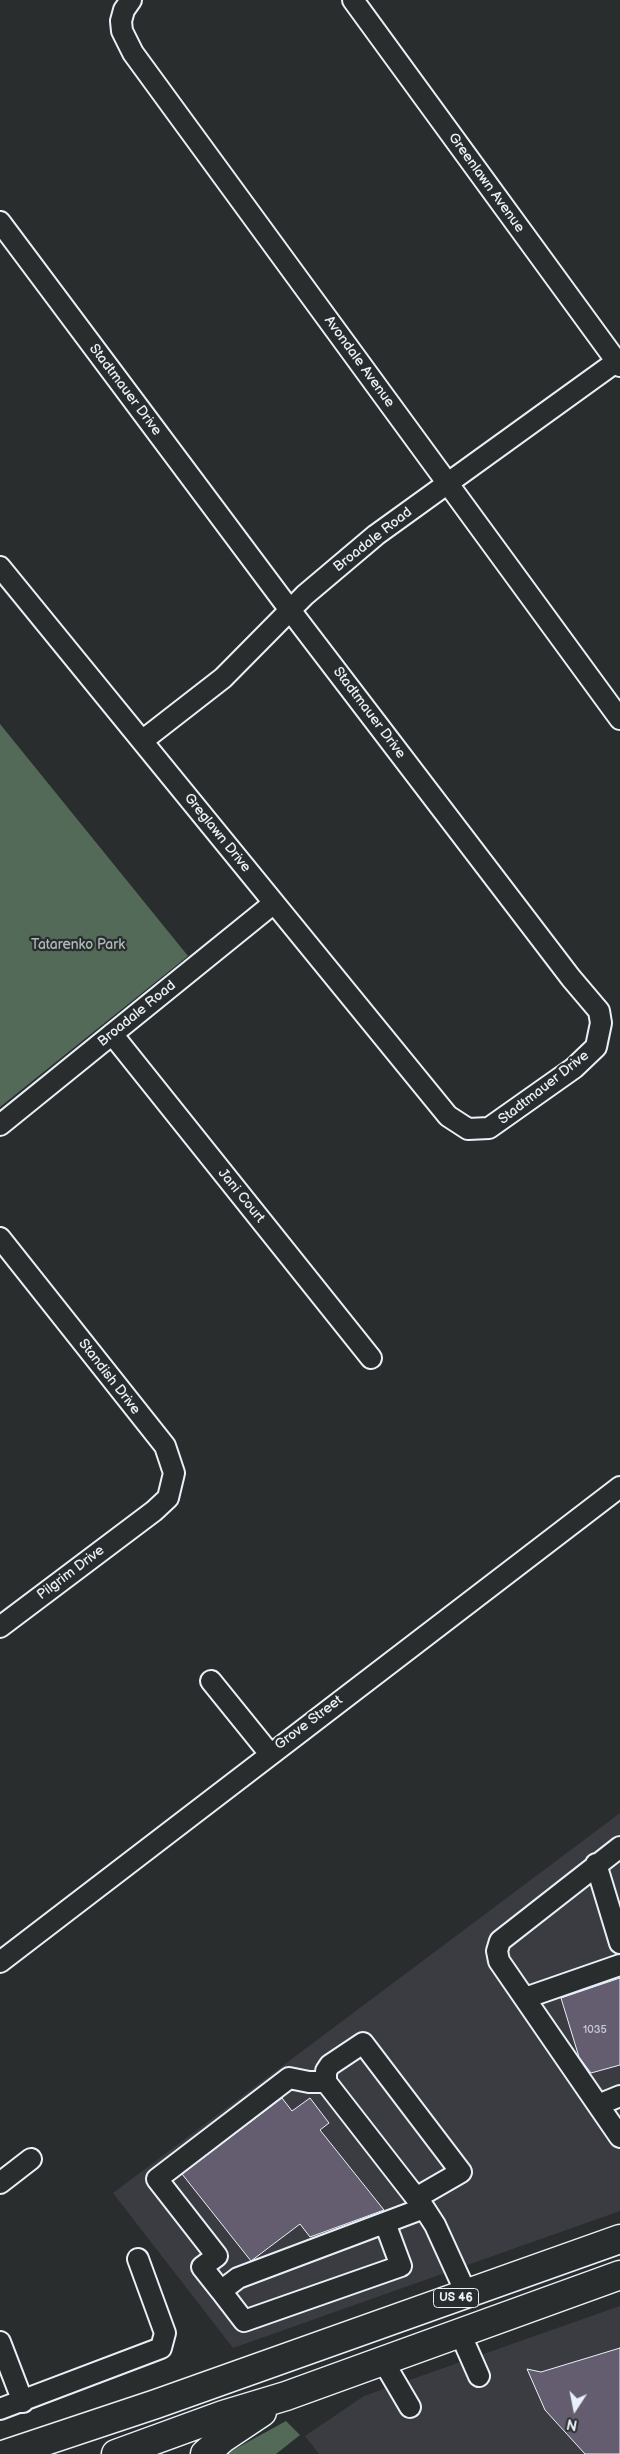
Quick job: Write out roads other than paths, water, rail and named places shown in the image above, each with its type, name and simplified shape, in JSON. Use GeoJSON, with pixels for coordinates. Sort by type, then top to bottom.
{"type":"FeatureCollection","features":[{"type":"Feature","properties":{"kind":"highway","name":"US 46"},"geometry":{"type":"LineString","coordinates":[[6,2454],[467,2295],[620,2239]]}},
{"type":"Feature","properties":{"kind":"highway","name":"US 46"},"geometry":{"type":"LineString","coordinates":[[116,2454],[223,2414],[286,2396],[620,2275]]}},
{"type":"Feature","properties":{"kind":"highway"},"geometry":{"type":"LineString","coordinates":[[205,2454],[223,2438],[286,2396]]}},
{"type":"Feature","properties":{"kind":"street","name":"Avondale Avenue"},"geometry":{"type":"LineString","coordinates":[[131,0],[124,10],[121,21],[122,30],[133,53],[620,719]]}},
{"type":"Feature","properties":{"kind":"street","name":"Greenlawn Avenue"},"geometry":{"type":"LineString","coordinates":[[353,0],[619,362]]}},
{"type":"Feature","properties":{"kind":"street","name":"Stadtmauer Drive"},"geometry":{"type":"LineString","coordinates":[[0,222],[290,610],[599,1011],[602,1023],[596,1047],[587,1057],[499,1124],[489,1128],[468,1129],[448,1116],[434,1100]]}},
{"type":"Feature","properties":{"kind":"street","name":"Broadale Road"},"geometry":{"type":"LineString","coordinates":[[142,741],[223,678],[290,610],[376,536],[619,362]]}},
{"type":"Feature","properties":{"kind":"street","name":"Greglawn Drive"},"geometry":{"type":"LineString","coordinates":[[0,567],[434,1100]]}},
{"type":"Feature","properties":{"kind":"street","name":"Broadale Road"},"geometry":{"type":"LineString","coordinates":[[0,1125],[274,903]]}},
{"type":"Feature","properties":{"kind":"street","name":"Jani Court"},"geometry":{"type":"LineString","coordinates":[[112,1034],[371,1358]]}},
{"type":"Feature","properties":{"kind":"street","name":"Standish Drive"},"geometry":{"type":"LineString","coordinates":[[0,1238],[165,1446],[170,1456],[174,1473],[168,1498],[143,1520]]}},
{"type":"Feature","properties":{"kind":"street","name":"Grove Street"},"geometry":{"type":"LineString","coordinates":[[0,1962],[620,1487]]}},
{"type":"Feature","properties":{"kind":"street","name":"Pilgrim Drive"},"geometry":{"type":"LineString","coordinates":[[0,1627],[143,1520]]}},
{"type":"Feature","properties":{"kind":"street"},"geometry":{"type":"LineString","coordinates":[[211,1681],[270,1754]]}},
{"type":"Feature","properties":{"kind":"street"},"geometry":{"type":"LineString","coordinates":[[620,1847],[500,1941],[497,1951],[499,1961],[620,2137]]}},
{"type":"Feature","properties":{"kind":"street"},"geometry":{"type":"LineString","coordinates":[[596,1864],[620,1943]]}},
{"type":"Feature","properties":{"kind":"street"},"geometry":{"type":"LineString","coordinates":[[525,1998],[620,1965]]}},
{"type":"Feature","properties":{"kind":"street"},"geometry":{"type":"LineString","coordinates":[[221,2291],[238,2278],[385,2223],[420,2203],[461,2172],[363,2043],[330,2065],[326,2071],[326,2082],[420,2203],[435,2225],[467,2295]]}},
{"type":"Feature","properties":{"kind":"street"},"geometry":{"type":"LineString","coordinates":[[326,2082],[309,2082],[289,2078],[157,2179],[217,2256],[202,2267],[244,2321],[402,2266],[385,2223]]}},
{"type":"Feature","properties":{"kind":"street"},"geometry":{"type":"LineString","coordinates":[[598,2105],[620,2096]]}},
{"type":"Feature","properties":{"kind":"street"},"geometry":{"type":"LineString","coordinates":[[0,2183],[30,2159]]}},
{"type":"Feature","properties":{"kind":"street"},"geometry":{"type":"LineString","coordinates":[[0,2409],[24,2402],[161,2348],[165,2333],[138,2259]]}},
{"type":"Feature","properties":{"kind":"street"},"geometry":{"type":"LineString","coordinates":[[460,2333],[478,2376]]}},
{"type":"Feature","properties":{"kind":"street"},"geometry":{"type":"LineString","coordinates":[[0,2342],[24,2402]]}},
{"type":"Feature","properties":{"kind":"street"},"geometry":{"type":"LineString","coordinates":[[383,2361],[410,2407]]}},
{"type":"Feature","properties":{"kind":"park label","name":"Tatarenko Park"},"geometry":{"type":"Point","coordinates":[78,945]}}]}
